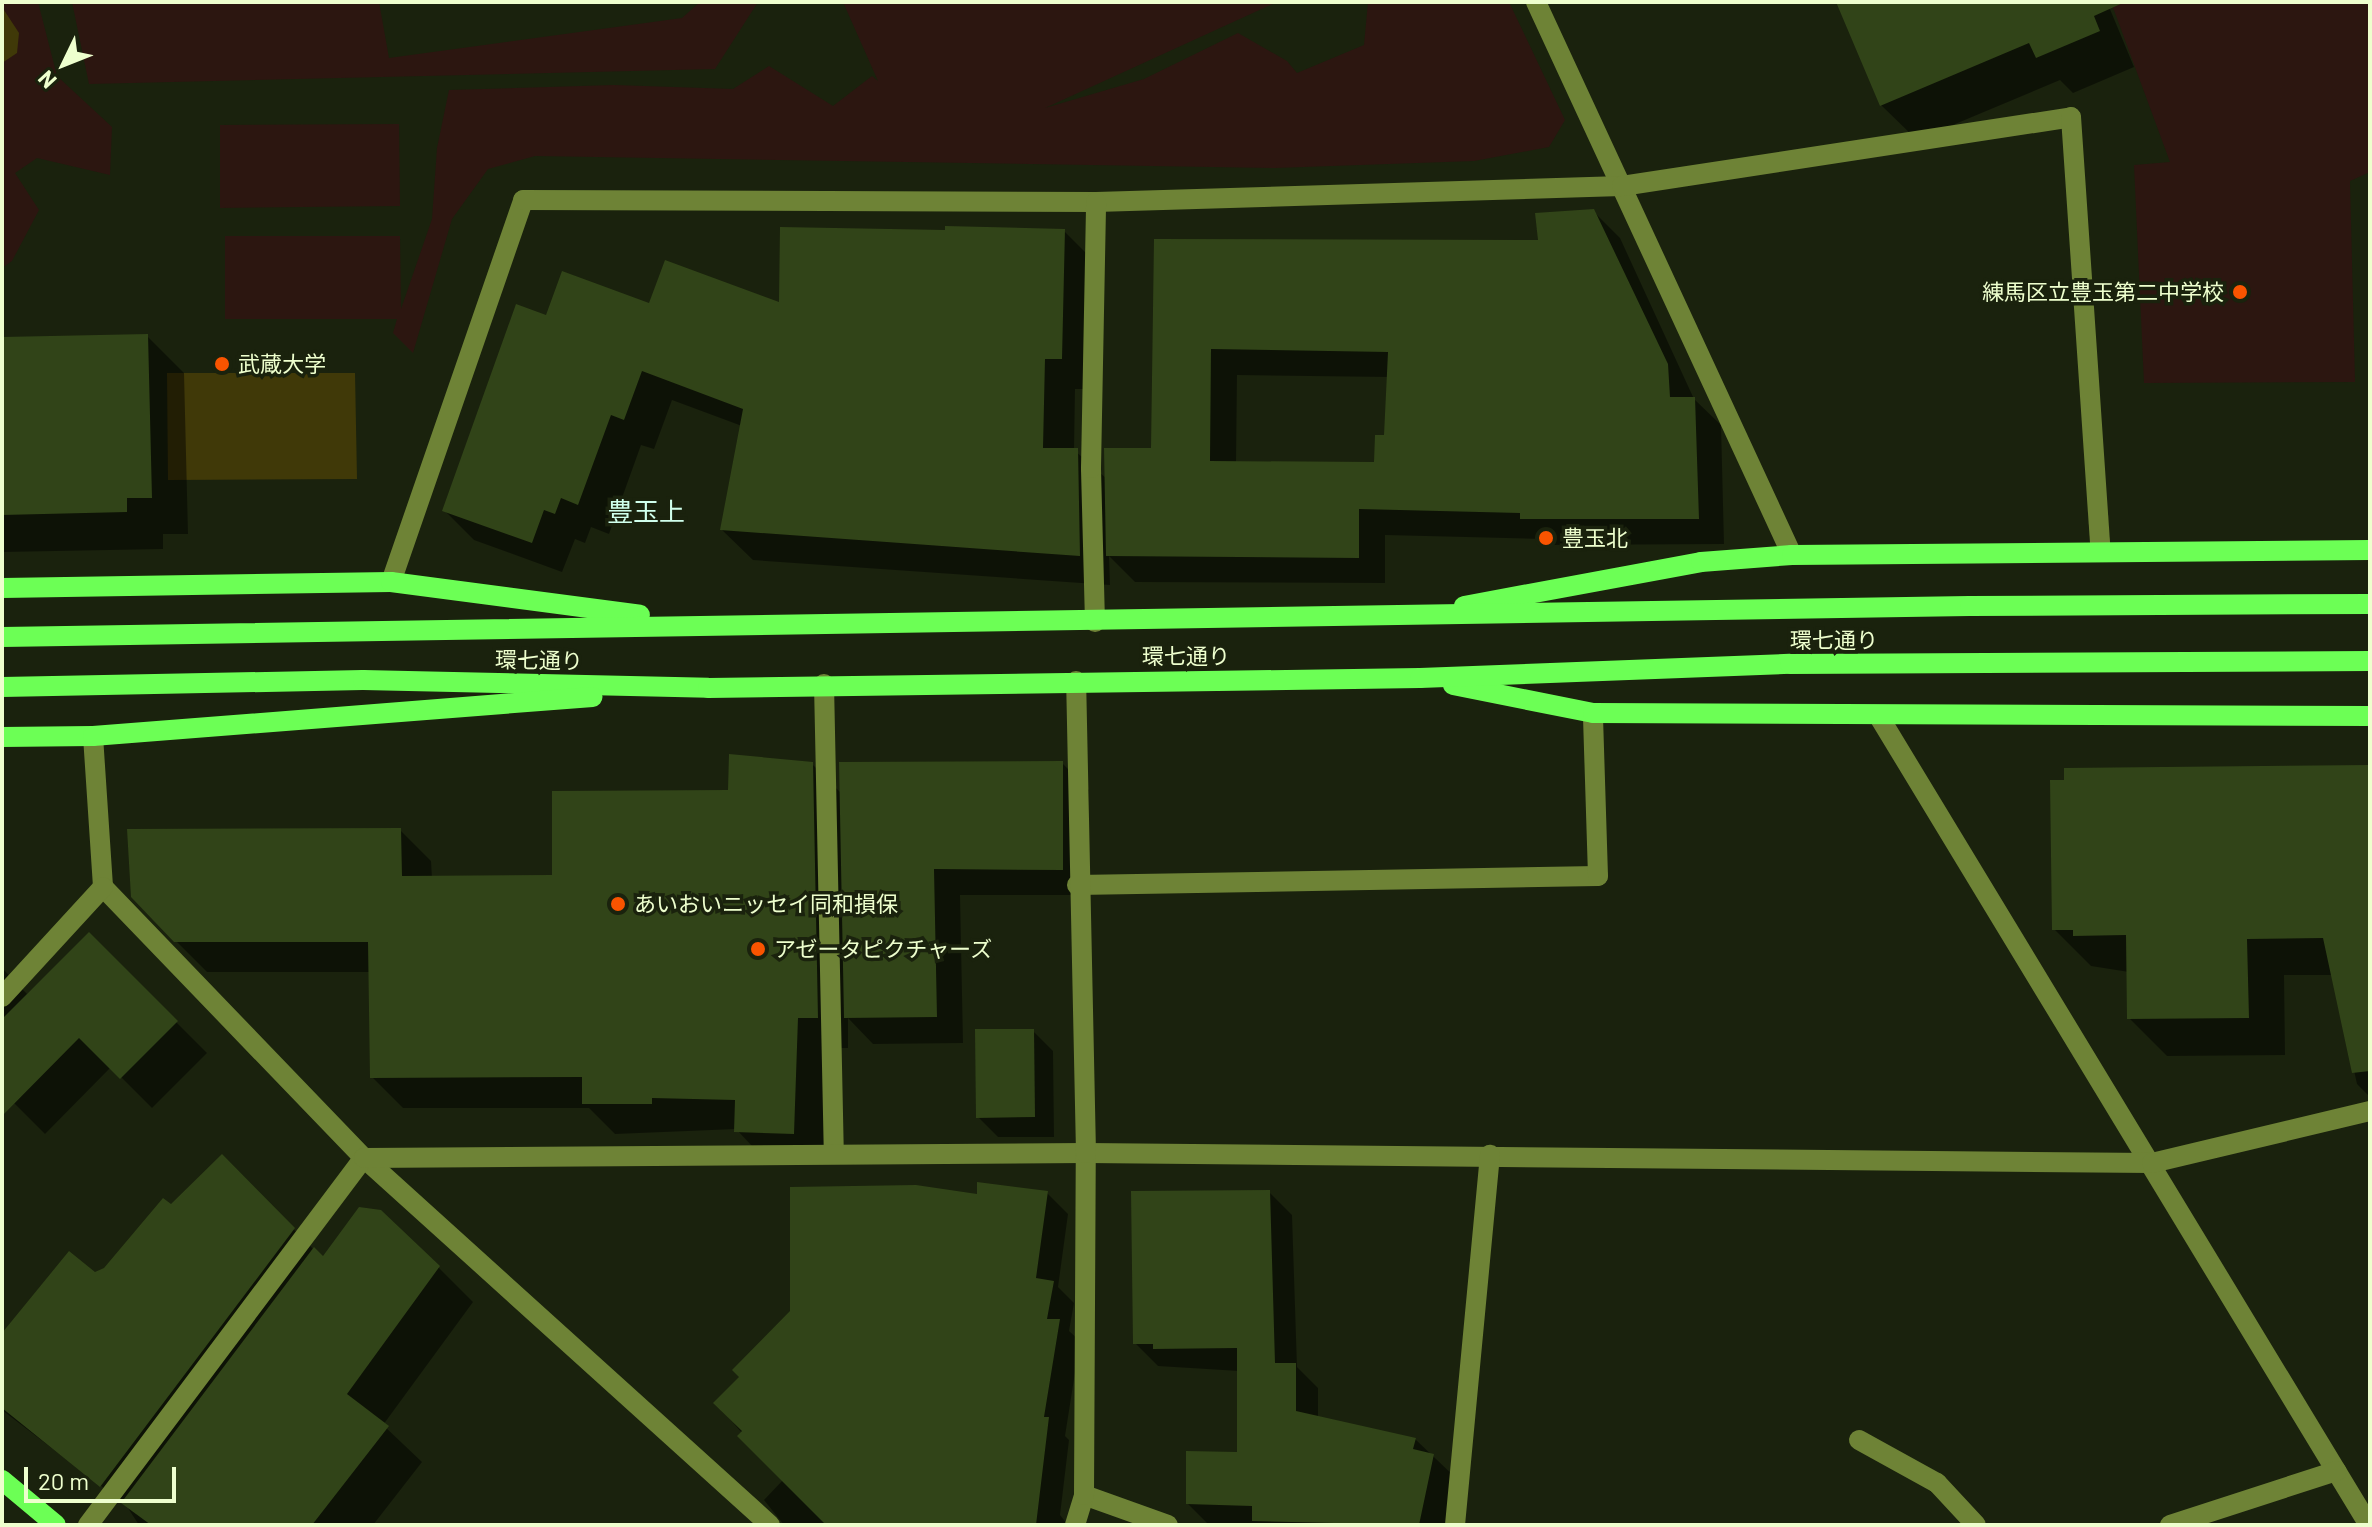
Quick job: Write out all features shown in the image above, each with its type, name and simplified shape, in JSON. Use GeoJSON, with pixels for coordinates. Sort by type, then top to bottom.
{"type":"FeatureCollection","features":[{"type":"Feature","properties":{"kind":"main road"},"geometry":{"type":"LineString","coordinates":[[1417,616],[1670,567],[1792,555],[2370,550]]}},
{"type":"Feature","properties":{"kind":"main road"},"geometry":{"type":"LineString","coordinates":[[2,588],[391,582],[707,624]]}},
{"type":"Feature","properties":{"kind":"main road","name":"環七通り"},"geometry":{"type":"LineString","coordinates":[[2,637],[1970,606],[2370,604]]}},
{"type":"Feature","properties":{"kind":"main road","name":"環七通り"},"geometry":{"type":"LineString","coordinates":[[2,687],[363,680],[708,688],[1420,678],[1790,664],[2370,661]]}},
{"type":"Feature","properties":{"kind":"main road"},"geometry":{"type":"LineString","coordinates":[[1420,678],[1593,713],[2370,716]]}},
{"type":"Feature","properties":{"kind":"main road"},"geometry":{"type":"LineString","coordinates":[[2,737],[93,736],[708,688]]}},
{"type":"Feature","properties":{"kind":"main road"},"geometry":{"type":"LineString","coordinates":[[2,1480],[56,1525]]}},
{"type":"Feature","properties":{"kind":"street"},"geometry":{"type":"LineString","coordinates":[[1536,2],[1792,555]]}},
{"type":"Feature","properties":{"kind":"street"},"geometry":{"type":"LineString","coordinates":[[391,582],[523,200],[1096,202],[1622,186],[2071,117],[2101,552]]}},
{"type":"Feature","properties":{"kind":"street"},"geometry":{"type":"LineString","coordinates":[[1095,622],[1091,468],[1096,202]]}},
{"type":"Feature","properties":{"kind":"street"},"geometry":{"type":"LineString","coordinates":[[1075,1525],[1084,1495],[1086,1153],[1077,885],[1076,681]]}},
{"type":"Feature","properties":{"kind":"street"},"geometry":{"type":"LineString","coordinates":[[824,684],[834,1153]]}},
{"type":"Feature","properties":{"kind":"street"},"geometry":{"type":"LineString","coordinates":[[1077,885],[1598,876],[1593,713]]}},
{"type":"Feature","properties":{"kind":"street"},"geometry":{"type":"LineString","coordinates":[[1878,715],[2369,1525]]}},
{"type":"Feature","properties":{"kind":"street"},"geometry":{"type":"LineString","coordinates":[[93,736],[103,887],[364,1158],[770,1525]]}},
{"type":"Feature","properties":{"kind":"street"},"geometry":{"type":"LineString","coordinates":[[2,997],[103,887]]}},
{"type":"Feature","properties":{"kind":"street"},"geometry":{"type":"LineString","coordinates":[[364,1158],[1086,1153],[2152,1163],[2370,1111]]}},
{"type":"Feature","properties":{"kind":"street"},"geometry":{"type":"LineString","coordinates":[[1455,1525],[1490,1155]]}},
{"type":"Feature","properties":{"kind":"street"},"geometry":{"type":"LineString","coordinates":[[88,1525],[364,1158]]}},
{"type":"Feature","properties":{"kind":"street"},"geometry":{"type":"LineString","coordinates":[[1859,1440],[1937,1483],[1976,1525]]}},
{"type":"Feature","properties":{"kind":"street"},"geometry":{"type":"LineString","coordinates":[[2170,1525],[2336,1471]]}},
{"type":"Feature","properties":{"kind":"street"},"geometry":{"type":"LineString","coordinates":[[1084,1495],[1168,1525]]}},
{"type":"Feature","properties":{"kind":"shaded area"},"geometry":{"type":"Polygon","coordinates":[[[2,2],[38,2],[57,76],[112,127],[110,175],[37,158],[15,173],[39,210],[12,261],[2,268],[2,2]]]}},
{"type":"Feature","properties":{"kind":"shaded area"},"geometry":{"type":"Polygon","coordinates":[[[72,2],[379,2],[389,58],[682,18],[700,2],[758,2],[715,69],[89,84],[72,2]]]}},
{"type":"Feature","properties":{"kind":"shaded area"},"geometry":{"type":"Polygon","coordinates":[[[843,2],[1277,2],[1045,108],[1144,79],[1238,33],[1287,61],[1297,73],[1364,45],[1368,2],[1509,2],[1565,120],[1549,147],[1474,161],[1275,168],[535,156],[488,169],[452,219],[413,353],[393,333],[397,319],[225,319],[225,236],[400,236],[401,309],[432,219],[437,148],[449,90],[614,85],[733,89],[769,66],[833,106],[872,76],[878,81],[843,2]]]}},
{"type":"Feature","properties":{"kind":"shaded area"},"geometry":{"type":"Polygon","coordinates":[[[2111,2],[2370,2],[2370,172],[2350,181],[2355,382],[2144,383],[2134,165],[2170,162],[2111,2]]]}},
{"type":"Feature","properties":{"kind":"shaded area"},"geometry":{"type":"Polygon","coordinates":[[[2,7],[19,33],[17,53],[2,63],[2,7]]]}},
{"type":"Feature","properties":{"kind":"shaded area"},"geometry":{"type":"Polygon","coordinates":[[[399,124],[400,206],[220,208],[220,125],[399,124]]]}},
{"type":"Feature","properties":{"kind":"shaded area"},"geometry":{"type":"Polygon","coordinates":[[[167,373],[355,373],[357,479],[168,480],[167,373]]]}},
{"type":"Feature","properties":{"kind":"building"},"geometry":{"type":"Polygon","coordinates":[[[1836,2],[2125,2],[2094,16],[2100,31],[2036,58],[2029,43],[1880,106],[1836,2]]]}},
{"type":"Feature","properties":{"kind":"building"},"geometry":{"type":"Polygon","coordinates":[[[1594,209],[1668,364],[1670,397],[1695,397],[1699,519],[1520,519],[1520,513],[1359,509],[1359,558],[1106,556],[1104,448],[1151,448],[1154,239],[1538,240],[1535,213],[1594,209]],[[1211,349],[1210,461],[1374,462],[1375,435],[1384,435],[1388,352],[1211,349]]]}},
{"type":"Feature","properties":{"kind":"building"},"geometry":{"type":"Polygon","coordinates":[[[945,226],[1065,229],[1062,359],[1045,359],[1043,448],[1078,448],[1080,556],[720,530],[743,409],[642,371],[624,420],[611,415],[578,505],[561,498],[555,514],[544,510],[532,543],[442,511],[516,304],[546,315],[562,271],[649,303],[665,260],[779,302],[780,227],[945,230],[945,226]]]}},
{"type":"Feature","properties":{"kind":"building"},"geometry":{"type":"Polygon","coordinates":[[[148,334],[152,498],[127,498],[127,512],[2,515],[2,337],[148,334]]]}},
{"type":"Feature","properties":{"kind":"building"},"geometry":{"type":"Polygon","coordinates":[[[729,754],[813,762],[818,1018],[798,1018],[794,1134],[734,1132],[735,1100],[652,1098],[652,1104],[582,1104],[582,1077],[370,1078],[368,942],[174,942],[131,897],[127,829],[401,828],[402,876],[552,875],[552,791],[728,790],[729,754]]]}},
{"type":"Feature","properties":{"kind":"building"},"geometry":{"type":"Polygon","coordinates":[[[1063,761],[1063,870],[934,869],[937,1017],[844,1018],[839,762],[1063,761]]]}},
{"type":"Feature","properties":{"kind":"building"},"geometry":{"type":"Polygon","coordinates":[[[2370,765],[2370,1071],[2352,1073],[2323,938],[2247,939],[2249,1018],[2127,1019],[2126,935],[2073,936],[2073,930],[2052,930],[2050,780],[2064,780],[2064,768],[2370,765]]]}},
{"type":"Feature","properties":{"kind":"building"},"geometry":{"type":"Polygon","coordinates":[[[89,932],[178,1021],[120,1079],[79,1038],[2,1116],[2,1019],[89,932]]]}},
{"type":"Feature","properties":{"kind":"building"},"geometry":{"type":"Polygon","coordinates":[[[975,1029],[1034,1029],[1035,1117],[976,1118],[975,1029]]]}},
{"type":"Feature","properties":{"kind":"building"},"geometry":{"type":"Polygon","coordinates":[[[222,1154],[295,1228],[100,1487],[2,1408],[2,1333],[69,1251],[95,1272],[104,1268],[163,1198],[171,1204],[222,1154]]]}},
{"type":"Feature","properties":{"kind":"building"},"geometry":{"type":"Polygon","coordinates":[[[977,1182],[1048,1191],[1036,1278],[1054,1281],[1047,1319],[1060,1319],[1044,1417],[1049,1417],[1036,1525],[826,1525],[737,1436],[742,1431],[713,1403],[739,1377],[732,1370],[790,1311],[790,1187],[916,1185],[977,1194],[977,1182]]]}},
{"type":"Feature","properties":{"kind":"building"},"geometry":{"type":"Polygon","coordinates":[[[1270,1190],[1275,1363],[1296,1363],[1296,1411],[1416,1438],[1413,1449],[1434,1454],[1419,1525],[1252,1521],[1252,1506],[1186,1504],[1186,1451],[1237,1452],[1237,1348],[1153,1349],[1153,1344],[1133,1344],[1131,1191],[1270,1190]]]}},
{"type":"Feature","properties":{"kind":"building"},"geometry":{"type":"Polygon","coordinates":[[[359,1207],[381,1210],[440,1266],[347,1394],[389,1426],[312,1525],[151,1525],[121,1503],[314,1247],[323,1256],[359,1207]]]}},
{"type":"Feature","properties":{"kind":"place","name":"練馬区立豊玉第二中学校"},"geometry":{"type":"Point","coordinates":[2240,292]}},
{"type":"Feature","properties":{"kind":"place","name":"武蔵大学"},"geometry":{"type":"Point","coordinates":[222,364]}},
{"type":"Feature","properties":{"kind":"place","name":"豊玉北"},"geometry":{"type":"Point","coordinates":[1546,538]}},
{"type":"Feature","properties":{"kind":"place","name":"あいおいニッセイ同和損保"},"geometry":{"type":"Point","coordinates":[618,904]}},
{"type":"Feature","properties":{"kind":"place","name":"アゼータピクチャーズ"},"geometry":{"type":"Point","coordinates":[758,949]}},
{"type":"Feature","properties":{"kind":"district","name":"豊玉上"},"geometry":{"type":"Point","coordinates":[646,511]}}]}
